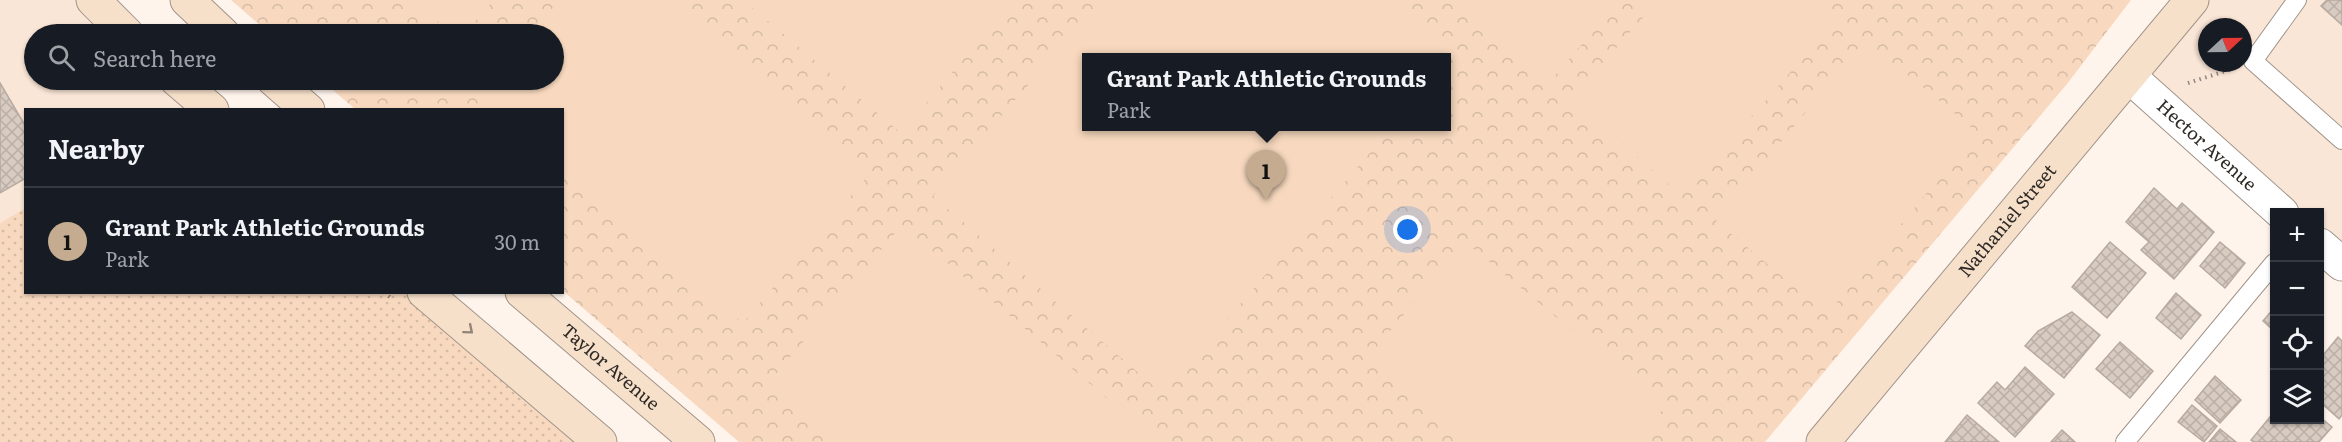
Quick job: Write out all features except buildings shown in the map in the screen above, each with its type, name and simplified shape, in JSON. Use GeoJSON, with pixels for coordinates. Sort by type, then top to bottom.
{"type":"FeatureCollection","features":[{"type":"Feature","properties":{"kind":"main road"},"geometry":{"type":"LineString","coordinates":[[93,0],[117,24]]}},
{"type":"Feature","properties":{"kind":"main road"},"geometry":{"type":"LineString","coordinates":[[187,0],[212,24]]}},
{"type":"Feature","properties":{"kind":"main road","name":"Nathaniel Street"},"geometry":{"type":"LineString","coordinates":[[1823,442],[2192,0]]}},
{"type":"Feature","properties":{"kind":"main road"},"geometry":{"type":"LineString","coordinates":[[189,90],[210,108]]}},
{"type":"Feature","properties":{"kind":"main road"},"geometry":{"type":"LineString","coordinates":[[285,90],[306,108]]}},
{"type":"Feature","properties":{"kind":"main road"},"geometry":{"type":"LineString","coordinates":[[426,294],[600,442]]}},
{"type":"Feature","properties":{"kind":"main road","name":"Taylor Avenue"},"geometry":{"type":"LineString","coordinates":[[524,294],[692,440]]}},
{"type":"Feature","properties":{"kind":"street","name":"Hector Avenue"},"geometry":{"type":"LineString","coordinates":[[2129,76],[2276,208]]}},
{"type":"Feature","properties":{"kind":"street"},"geometry":{"type":"LineString","coordinates":[[2324,249],[2342,264]]}},
{"type":"Feature","properties":{"kind":"lane"},"geometry":{"type":"LineString","coordinates":[[2297,0],[2278,30],[2253,62],[2342,140]]}},
{"type":"Feature","properties":{"kind":"lane"},"geometry":{"type":"LineString","coordinates":[[2125,442],[2270,268]]}},
{"type":"Feature","properties":{"kind":"path"},"geometry":{"type":"LineString","coordinates":[[2184,83],[2253,62]]}},
{"type":"Feature","properties":{"kind":"shaded area"},"geometry":{"type":"Polygon","coordinates":[[[0,0],[93,0],[117,24],[24,24],[24,90],[181,90],[189,108],[24,108],[24,209],[0,223],[0,0]]]}},
{"type":"Feature","properties":{"kind":"shaded area"},"geometry":{"type":"Polygon","coordinates":[[[2192,0],[2342,0],[2342,264],[2324,248],[2324,208],[2278,208],[2129,76],[2192,0]]]}},
{"type":"Feature","properties":{"kind":"green space"},"geometry":{"type":"Polygon","coordinates":[[[231,0],[2131,0],[2067,84],[1765,442],[739,442],[564,292],[564,108],[354,108],[333,90],[564,90],[564,24],[259,24],[231,0]]]}},
{"type":"Feature","properties":{"kind":"green space"},"geometry":{"type":"Polygon","coordinates":[[[412,0],[494,0],[473,24],[441,24],[412,0]]]}},
{"type":"Feature","properties":{"kind":"green space"},"geometry":{"type":"Polygon","coordinates":[[[560,0],[672,0],[872,171],[743,323],[564,170],[564,108],[492,108],[478,97],[484,90],[564,90],[564,24],[539,24],[560,0]]]}},
{"type":"Feature","properties":{"kind":"green space"},"geometry":{"type":"Polygon","coordinates":[[[743,0],[1013,0],[901,133],[743,0]]]}},
{"type":"Feature","properties":{"kind":"green space"},"geometry":{"type":"Polygon","coordinates":[[[1101,0],[1393,0],[1455,53],[1451,57],[1451,53],[1082,53],[1082,131],[1389,131],[1163,394],[933,196],[1101,0]]]}},
{"type":"Feature","properties":{"kind":"green space"},"geometry":{"type":"Polygon","coordinates":[[[1459,0],[1620,0],[1551,80],[1459,0]]]}},
{"type":"Feature","properties":{"kind":"green space"},"geometry":{"type":"Polygon","coordinates":[[[1658,0],[1816,0],[1837,19],[1682,196],[1572,99],[1658,0]]]}},
{"type":"Feature","properties":{"kind":"green space"},"geometry":{"type":"Polygon","coordinates":[[[1865,40],[1977,132],[1827,314],[1716,221],[1865,40]]]}},
{"type":"Feature","properties":{"kind":"green space"},"geometry":{"type":"Polygon","coordinates":[[[24,209],[24,294],[425,294],[600,442],[0,442],[0,223],[24,209]]]}},
{"type":"Feature","properties":{"kind":"green space"},"geometry":{"type":"Polygon","coordinates":[[[902,225],[1159,442],[842,442],[770,381],[902,225]]]}},
{"type":"Feature","properties":{"kind":"green space"},"geometry":{"type":"Polygon","coordinates":[[[1464,241],[1665,407],[1636,442],[1472,442],[1369,357],[1464,241]]]}},
{"type":"Feature","properties":{"kind":"place","name":"Grant Park Athletic Grounds"},"geometry":{"type":"Point","coordinates":[1266,200]}}]}
